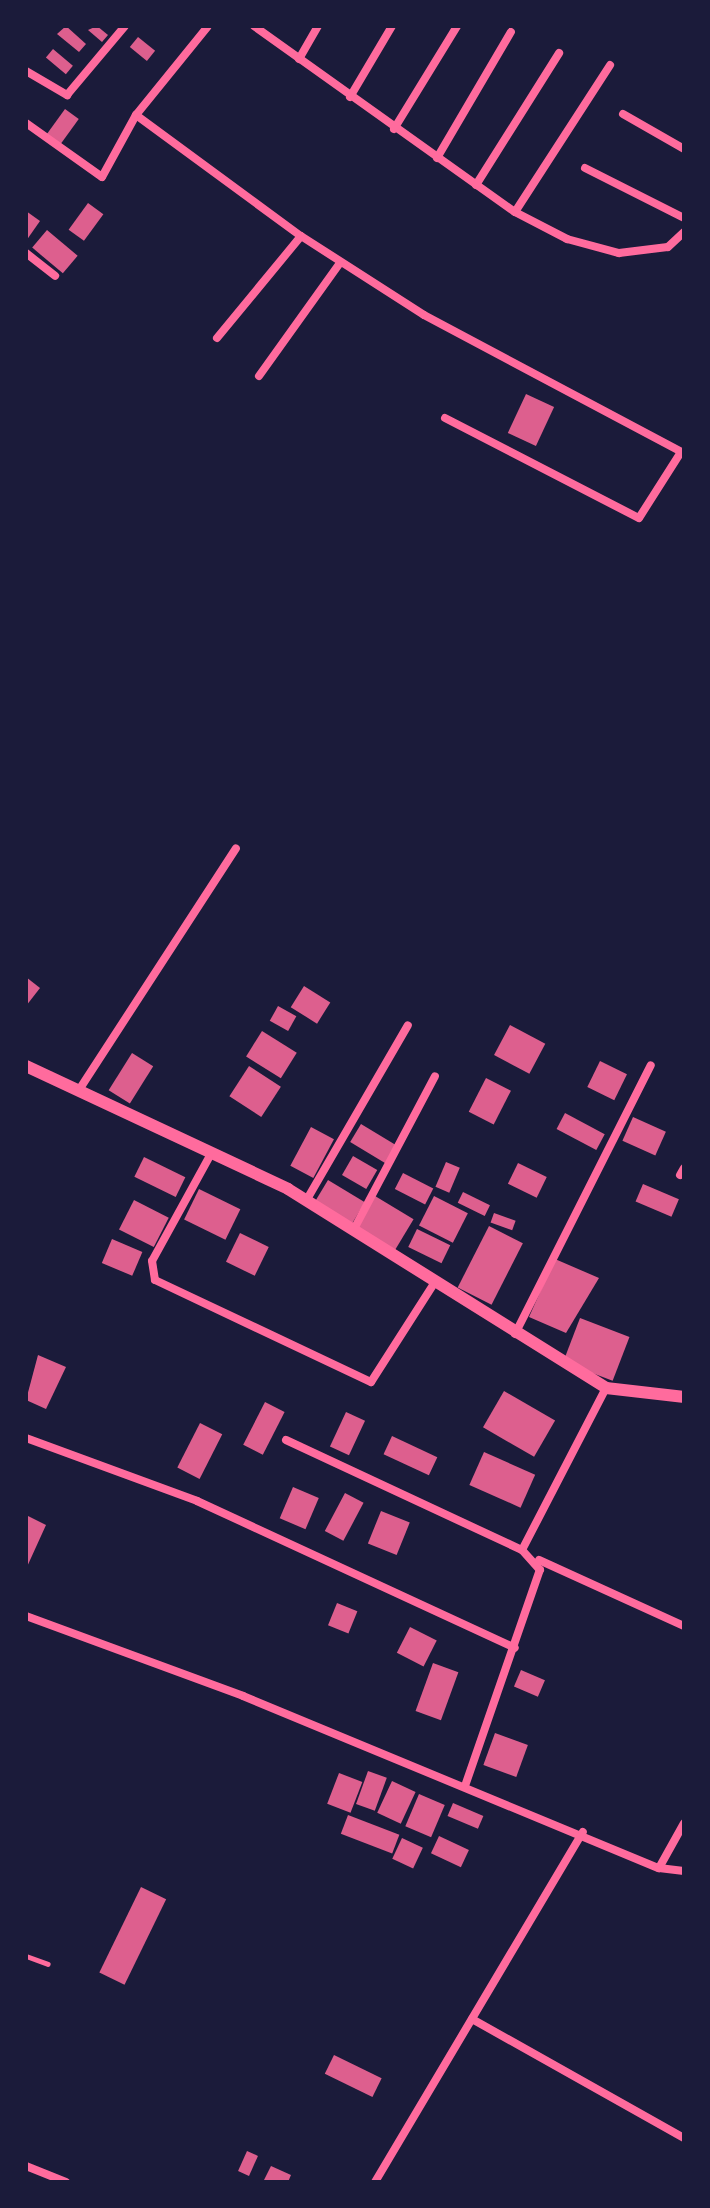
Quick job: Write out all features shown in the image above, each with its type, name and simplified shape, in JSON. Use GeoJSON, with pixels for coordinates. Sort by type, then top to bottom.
{"type":"FeatureCollection","features":[{"type":"Feature","properties":{"kind":"street"},"geometry":{"type":"LineString","coordinates":[[26,71],[67,95],[125,26]]}},
{"type":"Feature","properties":{"kind":"street"},"geometry":{"type":"LineString","coordinates":[[26,123],[102,177],[136,115],[208,26]]}},
{"type":"Feature","properties":{"kind":"street"},"geometry":{"type":"LineString","coordinates":[[254,26],[394,129],[515,212],[567,239],[619,253],[668,247],[684,232]]}},
{"type":"Feature","properties":{"kind":"street"},"geometry":{"type":"LineString","coordinates":[[299,59],[318,26]]}},
{"type":"Feature","properties":{"kind":"street"},"geometry":{"type":"LineString","coordinates":[[350,97],[392,26]]}},
{"type":"Feature","properties":{"kind":"street"},"geometry":{"type":"LineString","coordinates":[[394,129],[457,26]]}},
{"type":"Feature","properties":{"kind":"street"},"geometry":{"type":"LineString","coordinates":[[437,158],[511,32]]}},
{"type":"Feature","properties":{"kind":"street"},"geometry":{"type":"LineString","coordinates":[[476,185],[559,53]]}},
{"type":"Feature","properties":{"kind":"street"},"geometry":{"type":"LineString","coordinates":[[515,212],[610,65]]}},
{"type":"Feature","properties":{"kind":"street"},"geometry":{"type":"LineString","coordinates":[[623,114],[684,149]]}},
{"type":"Feature","properties":{"kind":"street"},"geometry":{"type":"LineString","coordinates":[[136,115],[340,263],[572,399],[683,453],[639,518],[445,418]]}},
{"type":"Feature","properties":{"kind":"street"},"geometry":{"type":"LineString","coordinates":[[585,168],[684,218]]}},
{"type":"Feature","properties":{"kind":"street"},"geometry":{"type":"LineString","coordinates":[[217,338],[301,236]]}},
{"type":"Feature","properties":{"kind":"street"},"geometry":{"type":"LineString","coordinates":[[26,253],[55,276]]}},
{"type":"Feature","properties":{"kind":"street"},"geometry":{"type":"LineString","coordinates":[[259,376],[340,263]]}},
{"type":"Feature","properties":{"kind":"street"},"geometry":{"type":"LineString","coordinates":[[79,1090],[236,848]]}},
{"type":"Feature","properties":{"kind":"street"},"geometry":{"type":"LineString","coordinates":[[306,1201],[408,1025]]}},
{"type":"Feature","properties":{"kind":"street"},"geometry":{"type":"LineString","coordinates":[[515,1334],[651,1065]]}},
{"type":"Feature","properties":{"kind":"street"},"geometry":{"type":"LineString","coordinates":[[26,1066],[212,1152],[306,1201],[433,1285],[606,1388],[684,1397]]}},
{"type":"Feature","properties":{"kind":"street"},"geometry":{"type":"LineString","coordinates":[[353,1231],[435,1076]]}},
{"type":"Feature","properties":{"kind":"street"},"geometry":{"type":"LineString","coordinates":[[212,1152],[152,1261],[155,1280],[371,1382],[433,1285]]}},
{"type":"Feature","properties":{"kind":"street"},"geometry":{"type":"LineString","coordinates":[[522,1550],[606,1388]]}},
{"type":"Feature","properties":{"kind":"street"},"geometry":{"type":"LineString","coordinates":[[26,1438],[197,1501],[515,1648]]}},
{"type":"Feature","properties":{"kind":"street"},"geometry":{"type":"LineString","coordinates":[[286,1440],[684,1626]]}},
{"type":"Feature","properties":{"kind":"street"},"geometry":{"type":"LineString","coordinates":[[465,1786],[515,1648],[538,1560]]}},
{"type":"Feature","properties":{"kind":"street"},"geometry":{"type":"LineString","coordinates":[[26,1616],[583,1832],[659,1868],[684,1871]]}},
{"type":"Feature","properties":{"kind":"street"},"geometry":{"type":"LineString","coordinates":[[659,1868],[684,1823]]}},
{"type":"Feature","properties":{"kind":"street"},"geometry":{"type":"LineString","coordinates":[[375,2182],[583,1832]]}},
{"type":"Feature","properties":{"kind":"street"},"geometry":{"type":"LineString","coordinates":[[472,2019],[684,2138]]}},
{"type":"Feature","properties":{"kind":"street"},"geometry":{"type":"LineString","coordinates":[[26,2166],[66,2182]]}},
{"type":"Feature","properties":{"kind":"lane"},"geometry":{"type":"LineString","coordinates":[[26,1956],[48,1964]]}},
{"type":"Feature","properties":{"kind":"building"},"geometry":{"type":"Polygon","coordinates":[[[66,26],[86,44],[79,52],[57,34],[66,26]]]}},
{"type":"Feature","properties":{"kind":"building"},"geometry":{"type":"Polygon","coordinates":[[[97,26],[108,35],[102,42],[88,30],[97,26]]]}},
{"type":"Feature","properties":{"kind":"building"},"geometry":{"type":"Polygon","coordinates":[[[138,37],[155,51],[147,61],[130,47],[138,37]]]}},
{"type":"Feature","properties":{"kind":"building"},"geometry":{"type":"Polygon","coordinates":[[[53,49],[73,66],[66,74],[46,57],[53,49]]]}},
{"type":"Feature","properties":{"kind":"building"},"geometry":{"type":"Polygon","coordinates":[[[65,109],[79,119],[60,145],[46,135],[65,109]]]}},
{"type":"Feature","properties":{"kind":"building"},"geometry":{"type":"Polygon","coordinates":[[[88,203],[103,214],[84,241],[69,230],[88,203]]]}},
{"type":"Feature","properties":{"kind":"building"},"geometry":{"type":"Polygon","coordinates":[[[26,211],[40,221],[26,241],[26,211]]]}},
{"type":"Feature","properties":{"kind":"building"},"geometry":{"type":"Polygon","coordinates":[[[47,230],[78,256],[63,273],[32,248],[47,230]]]}},
{"type":"Feature","properties":{"kind":"building"},"geometry":{"type":"Polygon","coordinates":[[[526,394],[554,407],[536,446],[508,433],[526,394]]]}},
{"type":"Feature","properties":{"kind":"building"},"geometry":{"type":"Polygon","coordinates":[[[26,977],[40,988],[26,1006],[26,977]]]}},
{"type":"Feature","properties":{"kind":"building"},"geometry":{"type":"Polygon","coordinates":[[[304,986],[330,1002],[317,1024],[291,1007],[304,986]]]}},
{"type":"Feature","properties":{"kind":"building"},"geometry":{"type":"Polygon","coordinates":[[[278,1006],[296,1016],[288,1031],[270,1021],[278,1006]]]}},
{"type":"Feature","properties":{"kind":"building"},"geometry":{"type":"Polygon","coordinates":[[[510,1025],[545,1044],[529,1074],[494,1055],[510,1025]]]}},
{"type":"Feature","properties":{"kind":"building"},"geometry":{"type":"Polygon","coordinates":[[[262,1031],[297,1053],[281,1078],[246,1056],[262,1031]]]}},
{"type":"Feature","properties":{"kind":"building"},"geometry":{"type":"Polygon","coordinates":[[[132,1053],[153,1066],[130,1104],[109,1090],[132,1053]]]}},
{"type":"Feature","properties":{"kind":"building"},"geometry":{"type":"Polygon","coordinates":[[[600,1061],[627,1074],[614,1100],[587,1087],[600,1061]]]}},
{"type":"Feature","properties":{"kind":"building"},"geometry":{"type":"Polygon","coordinates":[[[249,1066],[281,1087],[261,1117],[229,1096],[249,1066]]]}},
{"type":"Feature","properties":{"kind":"building"},"geometry":{"type":"Polygon","coordinates":[[[486,1078],[511,1091],[494,1125],[469,1112],[486,1078]]]}},
{"type":"Feature","properties":{"kind":"building"},"geometry":{"type":"Polygon","coordinates":[[[565,1113],[605,1134],[596,1150],[557,1129],[565,1113]]]}},
{"type":"Feature","properties":{"kind":"building"},"geometry":{"type":"Polygon","coordinates":[[[633,1117],[666,1132],[655,1155],[622,1141],[633,1117]]]}},
{"type":"Feature","properties":{"kind":"building"},"geometry":{"type":"Polygon","coordinates":[[[361,1124],[397,1146],[386,1164],[350,1142],[361,1124]]]}},
{"type":"Feature","properties":{"kind":"building"},"geometry":{"type":"Polygon","coordinates":[[[311,1127],[334,1139],[313,1178],[290,1166],[311,1127]]]}},
{"type":"Feature","properties":{"kind":"building"},"geometry":{"type":"Polygon","coordinates":[[[353,1156],[377,1170],[366,1189],[342,1175],[353,1156]]]}},
{"type":"Feature","properties":{"kind":"building"},"geometry":{"type":"Polygon","coordinates":[[[144,1157],[185,1177],[176,1197],[134,1177],[144,1157]]]}},
{"type":"Feature","properties":{"kind":"building"},"geometry":{"type":"Polygon","coordinates":[[[446,1162],[460,1168],[449,1193],[435,1187],[446,1162]]]}},
{"type":"Feature","properties":{"kind":"building"},"geometry":{"type":"Polygon","coordinates":[[[518,1163],[547,1177],[537,1198],[508,1184],[518,1163]]]}},
{"type":"Feature","properties":{"kind":"building"},"geometry":{"type":"Polygon","coordinates":[[[403,1173],[433,1188],[425,1204],[395,1189],[403,1173]]]}},
{"type":"Feature","properties":{"kind":"building"},"geometry":{"type":"Polygon","coordinates":[[[328,1180],[365,1202],[351,1224],[315,1202],[328,1180]]]}},
{"type":"Feature","properties":{"kind":"building"},"geometry":{"type":"Polygon","coordinates":[[[643,1184],[679,1199],[671,1217],[636,1201],[643,1184]]]}},
{"type":"Feature","properties":{"kind":"building"},"geometry":{"type":"Polygon","coordinates":[[[199,1189],[240,1209],[225,1240],[184,1220],[199,1189]]]}},
{"type":"Feature","properties":{"kind":"building"},"geometry":{"type":"Polygon","coordinates":[[[463,1192],[490,1205],[485,1216],[458,1203],[463,1192]]]}},
{"type":"Feature","properties":{"kind":"building"},"geometry":{"type":"Polygon","coordinates":[[[375,1196],[414,1219],[395,1250],[356,1227],[375,1196]]]}},
{"type":"Feature","properties":{"kind":"building"},"geometry":{"type":"Polygon","coordinates":[[[434,1196],[468,1213],[453,1243],[419,1225],[434,1196]]]}},
{"type":"Feature","properties":{"kind":"building"},"geometry":{"type":"Polygon","coordinates":[[[134,1200],[169,1218],[154,1247],[119,1229],[134,1200]]]}},
{"type":"Feature","properties":{"kind":"building"},"geometry":{"type":"Polygon","coordinates":[[[494,1213],[516,1221],[512,1230],[491,1222],[494,1213]]]}},
{"type":"Feature","properties":{"kind":"building"},"geometry":{"type":"Polygon","coordinates":[[[489,1226],[523,1243],[492,1305],[458,1287],[489,1226]]]}},
{"type":"Feature","properties":{"kind":"building"},"geometry":{"type":"Polygon","coordinates":[[[417,1229],[450,1245],[441,1263],[408,1247],[417,1229]]]}},
{"type":"Feature","properties":{"kind":"building"},"geometry":{"type":"Polygon","coordinates":[[[240,1233],[269,1247],[255,1276],[226,1262],[240,1233]]]}},
{"type":"Feature","properties":{"kind":"building"},"geometry":{"type":"Polygon","coordinates":[[[112,1239],[142,1252],[132,1276],[102,1263],[112,1239]]]}},
{"type":"Feature","properties":{"kind":"building"},"geometry":{"type":"Polygon","coordinates":[[[555,1259],[599,1278],[566,1333],[529,1317],[555,1259]]]}},
{"type":"Feature","properties":{"kind":"building"},"geometry":{"type":"Polygon","coordinates":[[[580,1318],[629,1337],[613,1381],[563,1362],[580,1318]]]}},
{"type":"Feature","properties":{"kind":"building"},"geometry":{"type":"Polygon","coordinates":[[[38,1355],[66,1367],[46,1409],[26,1400],[38,1355]]]}},
{"type":"Feature","properties":{"kind":"building"},"geometry":{"type":"Polygon","coordinates":[[[504,1391],[555,1420],[534,1457],[483,1427],[504,1391]]]}},
{"type":"Feature","properties":{"kind":"building"},"geometry":{"type":"Polygon","coordinates":[[[265,1402],[285,1412],[263,1455],[243,1445],[265,1402]]]}},
{"type":"Feature","properties":{"kind":"building"},"geometry":{"type":"Polygon","coordinates":[[[346,1412],[365,1421],[349,1455],[330,1446],[346,1412]]]}},
{"type":"Feature","properties":{"kind":"building"},"geometry":{"type":"Polygon","coordinates":[[[200,1423],[222,1434],[200,1479],[177,1468],[200,1423]]]}},
{"type":"Feature","properties":{"kind":"building"},"geometry":{"type":"Polygon","coordinates":[[[392,1436],[437,1457],[429,1475],[384,1454],[392,1436]]]}},
{"type":"Feature","properties":{"kind":"building"},"geometry":{"type":"Polygon","coordinates":[[[484,1452],[535,1475],[521,1508],[469,1485],[484,1452]]]}},
{"type":"Feature","properties":{"kind":"building"},"geometry":{"type":"Polygon","coordinates":[[[293,1487],[319,1498],[305,1529],[280,1518],[293,1487]]]}},
{"type":"Feature","properties":{"kind":"building"},"geometry":{"type":"Polygon","coordinates":[[[345,1493],[364,1503],[343,1541],[325,1531],[345,1493]]]}},
{"type":"Feature","properties":{"kind":"building"},"geometry":{"type":"Polygon","coordinates":[[[381,1511],[410,1523],[397,1555],[368,1543],[381,1511]]]}},
{"type":"Feature","properties":{"kind":"building"},"geometry":{"type":"Polygon","coordinates":[[[26,1515],[46,1525],[26,1569],[26,1515]]]}},
{"type":"Feature","properties":{"kind":"building"},"geometry":{"type":"Polygon","coordinates":[[[337,1603],[357,1611],[348,1633],[328,1625],[337,1603]]]}},
{"type":"Feature","properties":{"kind":"building"},"geometry":{"type":"Polygon","coordinates":[[[410,1627],[437,1641],[424,1666],[397,1653],[410,1627]]]}},
{"type":"Feature","properties":{"kind":"building"},"geometry":{"type":"Polygon","coordinates":[[[433,1663],[458,1672],[441,1720],[416,1711],[433,1663]]]}},
{"type":"Feature","properties":{"kind":"building"},"geometry":{"type":"Polygon","coordinates":[[[521,1670],[545,1680],[538,1697],[514,1687],[521,1670]]]}},
{"type":"Feature","properties":{"kind":"building"},"geometry":{"type":"Polygon","coordinates":[[[495,1733],[528,1745],[516,1777],[483,1765],[495,1733]]]}},
{"type":"Feature","properties":{"kind":"building"},"geometry":{"type":"Polygon","coordinates":[[[368,1771],[387,1778],[375,1811],[356,1804],[368,1771]]]}},
{"type":"Feature","properties":{"kind":"building"},"geometry":{"type":"Polygon","coordinates":[[[339,1773],[362,1782],[351,1813],[327,1804],[339,1773]]]}},
{"type":"Feature","properties":{"kind":"building"},"geometry":{"type":"Polygon","coordinates":[[[392,1781],[416,1792],[401,1824],[377,1813],[392,1781]]]}},
{"type":"Feature","properties":{"kind":"building"},"geometry":{"type":"Polygon","coordinates":[[[419,1794],[445,1805],[431,1837],[405,1826],[419,1794]]]}},
{"type":"Feature","properties":{"kind":"building"},"geometry":{"type":"Polygon","coordinates":[[[453,1803],[483,1816],[478,1829],[448,1816],[453,1803]]]}},
{"type":"Feature","properties":{"kind":"building"},"geometry":{"type":"Polygon","coordinates":[[[348,1815],[399,1835],[392,1853],[341,1834],[348,1815]]]}},
{"type":"Feature","properties":{"kind":"building"},"geometry":{"type":"Polygon","coordinates":[[[439,1836],[469,1850],[461,1867],[431,1853],[439,1836]]]}},
{"type":"Feature","properties":{"kind":"building"},"geometry":{"type":"Polygon","coordinates":[[[402,1838],[423,1848],[413,1869],[392,1859],[402,1838]]]}},
{"type":"Feature","properties":{"kind":"building"},"geometry":{"type":"Polygon","coordinates":[[[141,1887],[166,1899],[125,1985],[99,1972],[141,1887]]]}},
{"type":"Feature","properties":{"kind":"building"},"geometry":{"type":"Polygon","coordinates":[[[334,2055],[382,2078],[372,2097],[325,2074],[334,2055]]]}},
{"type":"Feature","properties":{"kind":"building"},"geometry":{"type":"Polygon","coordinates":[[[247,2151],[258,2156],[249,2176],[238,2171],[247,2151]]]}},
{"type":"Feature","properties":{"kind":"building"},"geometry":{"type":"Polygon","coordinates":[[[271,2166],[291,2175],[288,2182],[263,2182],[271,2166]]]}}]}
